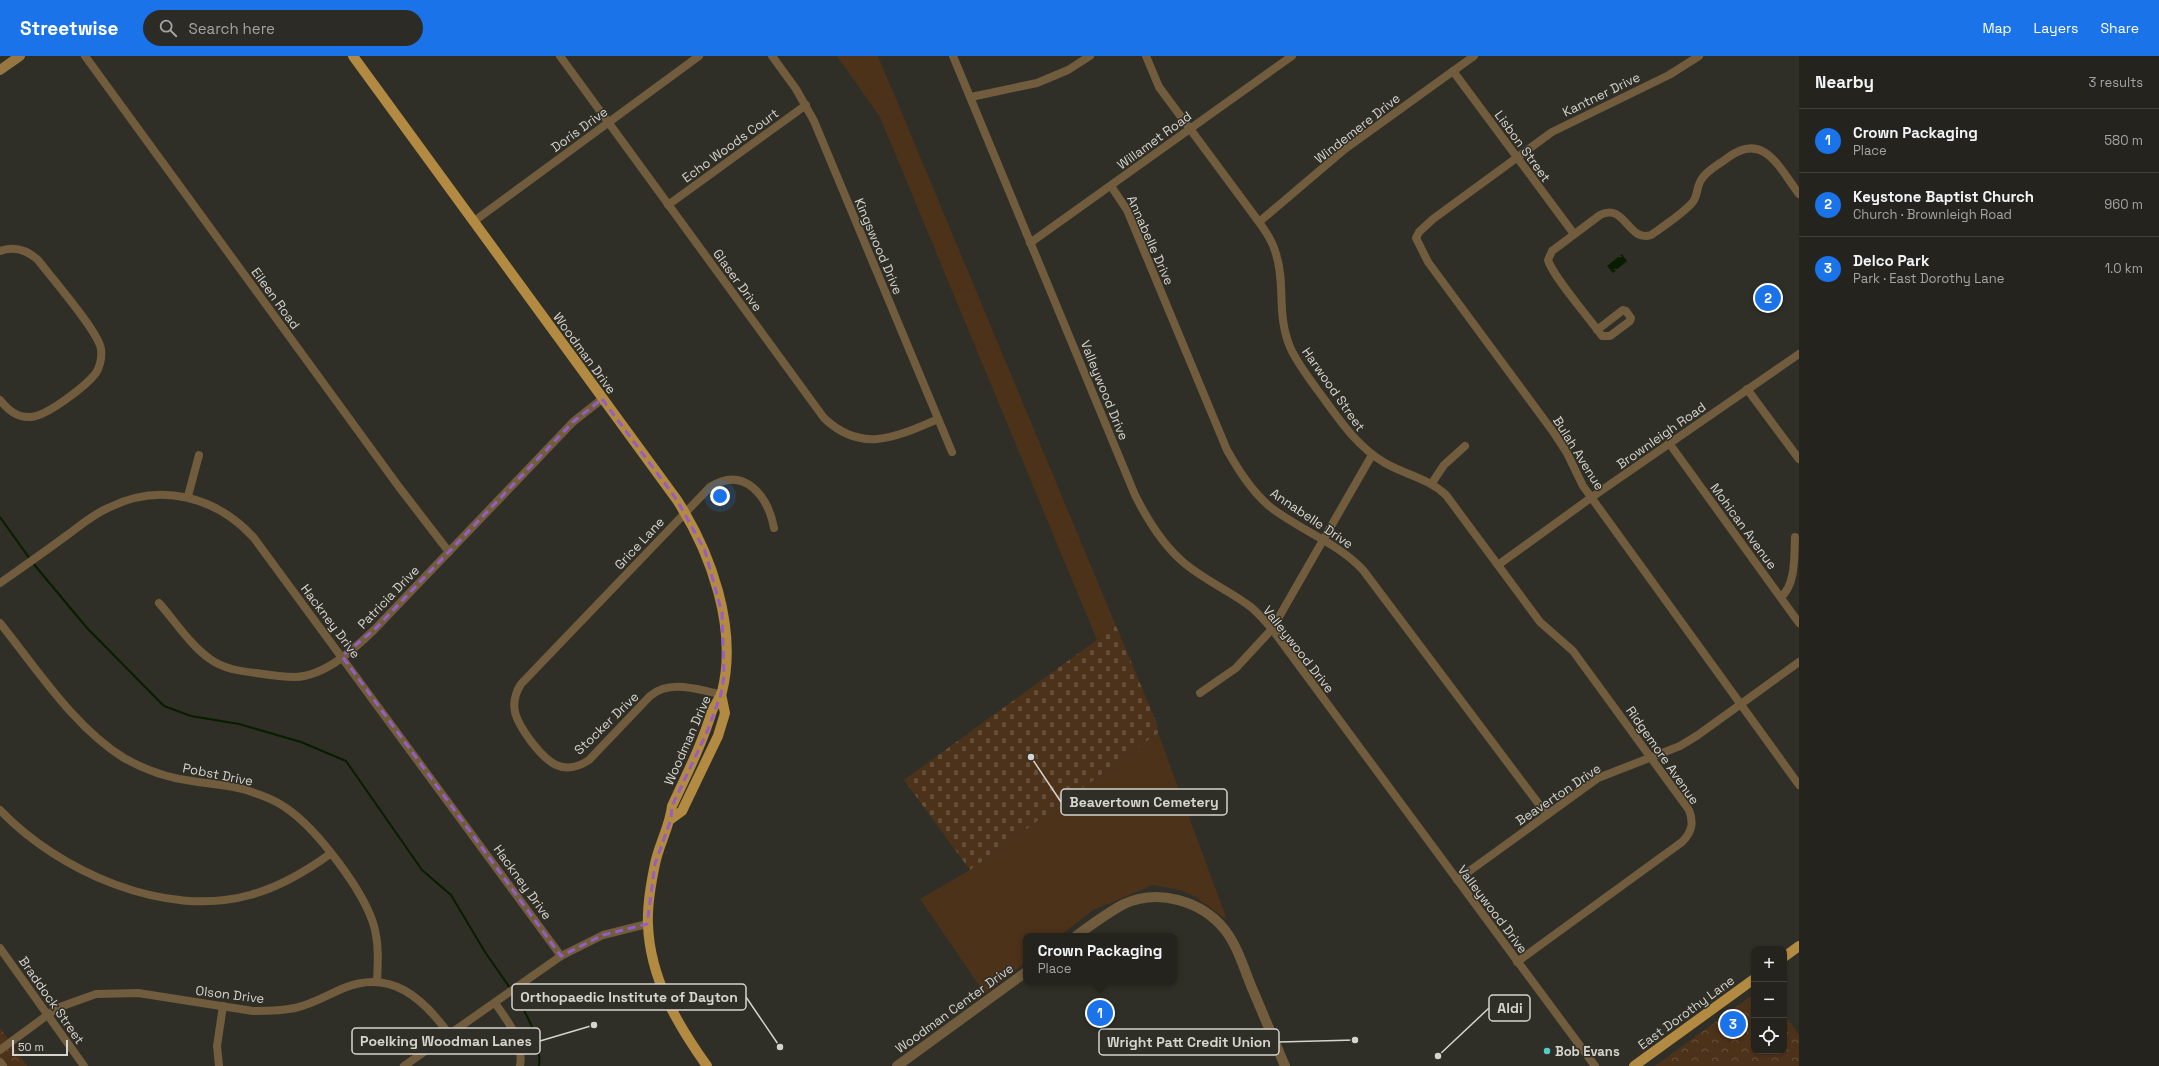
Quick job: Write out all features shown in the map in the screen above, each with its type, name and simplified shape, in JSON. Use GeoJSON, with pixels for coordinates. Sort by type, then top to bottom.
{"type":"FeatureCollection","features":[{"type":"Feature","properties":{"kind":"main road"},"geometry":{"type":"LineString","coordinates":[[0,70],[20,56]]}},
{"type":"Feature","properties":{"kind":"main road","name":"Woodman Drive"},"geometry":{"type":"LineString","coordinates":[[353,56],[684,512],[705,551],[717,587],[722,612],[725,650],[721,694],[725,713],[718,736],[682,811],[671,820],[655,864],[648,924],[657,973],[668,1006],[686,1036],[707,1066]]}},
{"type":"Feature","properties":{"kind":"main road"},"geometry":{"type":"LineString","coordinates":[[1787,955],[1799,946]]}},
{"type":"Feature","properties":{"kind":"main road","name":"East Dorothy Lane"},"geometry":{"type":"LineString","coordinates":[[1634,1066],[1751,981]]}},
{"type":"Feature","properties":{"kind":"street","name":"Eileen Road"},"geometry":{"type":"LineString","coordinates":[[85,56],[404,493],[449,552]]}},
{"type":"Feature","properties":{"kind":"street","name":"Glaser Drive"},"geometry":{"type":"LineString","coordinates":[[560,56],[816,407],[833,426],[840,432],[857,437],[882,439],[900,435],[938,419]]}},
{"type":"Feature","properties":{"kind":"street","name":"Doris Drive"},"geometry":{"type":"LineString","coordinates":[[473,222],[699,56]]}},
{"type":"Feature","properties":{"kind":"street","name":"Kingswood Drive"},"geometry":{"type":"LineString","coordinates":[[772,56],[806,105],[952,452]]}},
{"type":"Feature","properties":{"kind":"street","name":"Valleywood Drive"},"geometry":{"type":"LineString","coordinates":[[953,56],[1135,495],[1149,521],[1164,542],[1183,562],[1212,584],[1250,606],[1272,629],[1595,1066]]}},
{"type":"Feature","properties":{"kind":"street"},"geometry":{"type":"LineString","coordinates":[[971,97],[1037,83],[1068,70],[1090,56]]}},
{"type":"Feature","properties":{"kind":"street","name":"Harwood Street"},"geometry":{"type":"LineString","coordinates":[[1146,56],[1159,87],[1259,222],[1277,254],[1282,318],[1294,355],[1350,435],[1372,455],[1386,464],[1432,483],[1446,495],[1498,565]]}},
{"type":"Feature","properties":{"kind":"street","name":"Willamet Road"},"geometry":{"type":"LineString","coordinates":[[1030,242],[1190,130],[1292,56]]}},
{"type":"Feature","properties":{"kind":"street","name":"Windemere Drive"},"geometry":{"type":"LineString","coordinates":[[1259,222],[1345,150],[1474,56]]}},
{"type":"Feature","properties":{"kind":"street","name":"Kantner Drive"},"geometry":{"type":"LineString","coordinates":[[1516,158],[1569,123],[1669,75],[1699,56]]}},
{"type":"Feature","properties":{"kind":"street","name":"Lisbon Street"},"geometry":{"type":"LineString","coordinates":[[1454,71],[1516,158],[1574,234]]}},
{"type":"Feature","properties":{"kind":"street","name":"Echo Woods Court"},"geometry":{"type":"LineString","coordinates":[[668,205],[806,105]]}},
{"type":"Feature","properties":{"kind":"street"},"geometry":{"type":"LineString","coordinates":[[1597,330],[1559,278],[1548,260],[1552,251],[1600,215],[1610,212],[1620,215],[1637,234],[1646,237],[1651,235],[1693,202],[1700,181],[1705,175],[1737,150],[1743,148],[1757,149],[1770,156],[1799,194]]}},
{"type":"Feature","properties":{"kind":"street","name":"Bulah Avenue"},"geometry":{"type":"LineString","coordinates":[[1516,158],[1433,219],[1419,232],[1416,238],[1428,262],[1554,433],[1567,453],[1583,486],[1799,785]]}},
{"type":"Feature","properties":{"kind":"street","name":"Annabelle Drive"},"geometry":{"type":"LineString","coordinates":[[1111,186],[1127,210],[1227,450],[1240,473],[1257,494],[1270,506],[1349,557],[1363,570],[1547,815]]}},
{"type":"Feature","properties":{"kind":"street"},"geometry":{"type":"LineString","coordinates":[[0,251],[18,249],[26,252],[38,260],[97,336],[101,357],[97,372],[91,379],[54,407],[38,416],[27,417],[13,413],[0,400]]}},
{"type":"Feature","properties":{"kind":"street","name":"Brownleigh Road"},"geometry":{"type":"LineString","coordinates":[[1498,565],[1669,443],[1799,354]]}},
{"type":"Feature","properties":{"kind":"street"},"geometry":{"type":"LineString","coordinates":[[1747,389],[1799,460]]}},
{"type":"Feature","properties":{"kind":"street","name":"Patricia Drive"},"geometry":{"type":"LineString","coordinates":[[159,603],[201,652],[222,666],[234,670],[284,677],[301,676],[320,670],[342,656],[374,630],[573,422],[602,399]]}},
{"type":"Feature","properties":{"kind":"street","name":"Mohican Avenue"},"geometry":{"type":"LineString","coordinates":[[1669,443],[1799,623]]}},
{"type":"Feature","properties":{"kind":"street"},"geometry":{"type":"LineString","coordinates":[[1432,483],[1444,466],[1465,446]]}},
{"type":"Feature","properties":{"kind":"street"},"geometry":{"type":"LineString","coordinates":[[188,496],[199,455]]}},
{"type":"Feature","properties":{"kind":"street"},"geometry":{"type":"LineString","coordinates":[[1200,693],[1236,668],[1272,629],[1372,455]]}},
{"type":"Feature","properties":{"kind":"street","name":"Grice Lane"},"geometry":{"type":"LineString","coordinates":[[521,684],[684,512],[716,483],[737,480],[750,485],[763,499],[771,516],[774,528]]}},
{"type":"Feature","properties":{"kind":"street","name":"Hackney Drive"},"geometry":{"type":"LineString","coordinates":[[0,583],[96,514],[120,502],[140,496],[159,494],[188,496],[223,511],[245,528],[342,656],[561,956]]}},
{"type":"Feature","properties":{"kind":"street"},"geometry":{"type":"LineString","coordinates":[[1781,597],[1787,592],[1790,584],[1795,537]]}},
{"type":"Feature","properties":{"kind":"street","name":"Ridgemore Avenue"},"geometry":{"type":"LineString","coordinates":[[1498,565],[1540,622],[1573,651],[1689,810],[1692,825],[1687,837],[1517,962]]}},
{"type":"Feature","properties":{"kind":"street","name":"Pobst Drive"},"geometry":{"type":"LineString","coordinates":[[0,623],[83,725],[110,748],[126,759],[156,773],[174,778],[243,789],[279,803],[305,824],[355,887],[369,912],[378,948],[377,982]]}},
{"type":"Feature","properties":{"kind":"street","name":"Beaverton Drive"},"geometry":{"type":"LineString","coordinates":[[1457,880],[1598,778],[1652,758],[1692,739],[1799,662]]}},
{"type":"Feature","properties":{"kind":"street","name":"Stocker Drive"},"geometry":{"type":"LineString","coordinates":[[521,684],[517,690],[513,704],[518,724],[546,759],[558,766],[568,767],[576,766],[589,760],[650,696],[661,689],[675,686],[721,694]]}},
{"type":"Feature","properties":{"kind":"street"},"geometry":{"type":"LineString","coordinates":[[0,810],[39,844],[78,868],[108,881],[140,892],[179,899],[212,901],[249,896],[284,883],[330,854]]}},
{"type":"Feature","properties":{"kind":"street"},"geometry":{"type":"LineString","coordinates":[[1080,933],[1107,914],[1134,901],[1166,898],[1189,903],[1199,908],[1218,922],[1232,942],[1285,1066]]}},
{"type":"Feature","properties":{"kind":"street"},"geometry":{"type":"LineString","coordinates":[[404,1066],[561,956],[603,935],[648,924]]}},
{"type":"Feature","properties":{"kind":"street","name":"Braddock Street"},"geometry":{"type":"LineString","coordinates":[[0,948],[84,1066]]}},
{"type":"Feature","properties":{"kind":"street","name":"Woodman Center Drive"},"geometry":{"type":"LineString","coordinates":[[897,1066],[1023,974]]}},
{"type":"Feature","properties":{"kind":"street","name":"Olson Drive"},"geometry":{"type":"LineString","coordinates":[[0,1050],[47,1015],[83,998],[113,992],[138,993],[253,1011],[286,1010],[312,1003],[352,985],[377,982],[399,988],[422,1001],[449,1034]]}},
{"type":"Feature","properties":{"kind":"street"},"geometry":{"type":"LineString","coordinates":[[494,1003],[517,1038],[521,1050],[520,1066]]}},
{"type":"Feature","properties":{"kind":"street"},"geometry":{"type":"LineString","coordinates":[[219,1066],[217,1046],[223,1006]]}},
{"type":"Feature","properties":{"kind":"street"},"geometry":{"type":"LineString","coordinates":[[0,1062],[3,1066]]}},
{"type":"Feature","properties":{"kind":"highlighted area"},"geometry":{"type":"Polygon","coordinates":[[[602,399],[677,500],[705,551],[722,613],[724,676],[721,694],[707,732],[672,806],[671,819],[655,864],[647,924],[603,935],[561,956],[342,656],[374,630],[573,422],[602,399]]]}},
{"type":"Feature","properties":{"kind":"green space"},"geometry":{"type":"Polygon","coordinates":[[[837,56],[878,56],[1116,626],[1097,640],[880,117],[837,56]]]}},
{"type":"Feature","properties":{"kind":"green space"},"geometry":{"type":"Polygon","coordinates":[[[1116,626],[1157,724],[1158,733],[970,870],[904,780],[1116,626]]]}},
{"type":"Feature","properties":{"kind":"green space"},"geometry":{"type":"Polygon","coordinates":[[[1158,733],[1227,920],[1196,897],[1180,890],[1153,885],[1093,910],[1064,933],[1023,933],[1023,964],[985,994],[920,899],[970,870],[1158,733]]]}},
{"type":"Feature","properties":{"kind":"green space"},"geometry":{"type":"Polygon","coordinates":[[[1751,996],[1751,1054],[1787,1054],[1787,1018],[1799,1035],[1799,1066],[1655,1066],[1751,996]]]}},
{"type":"Feature","properties":{"kind":"green space"},"geometry":{"type":"Polygon","coordinates":[[[0,1028],[27,1066],[0,1066],[0,1028]]]}},
{"type":"Feature","properties":{"kind":"water"},"geometry":{"type":"Polygon","coordinates":[[[1622,254],[1627,261],[1613,273],[1607,266],[1622,254]]]}},
{"type":"Feature","properties":{"kind":"waterway"},"geometry":{"type":"LineString","coordinates":[[0,517],[30,559]]}},
{"type":"Feature","properties":{"kind":"waterway"},"geometry":{"type":"LineString","coordinates":[[32,562],[87,628],[164,706],[191,716],[239,724],[301,742],[346,761],[422,870],[451,895],[485,952],[510,988]]}},
{"type":"Feature","properties":{"kind":"waterway"},"geometry":{"type":"LineString","coordinates":[[512,992],[528,1018],[536,1037],[539,1066]]}},
{"type":"Feature","properties":{"kind":"place","name":"Keystone Baptist Church"},"geometry":{"type":"Point","coordinates":[1768,298]}},
{"type":"Feature","properties":{"kind":"place","name":"Beavertown Cemetery"},"geometry":{"type":"Point","coordinates":[1031,757]}},
{"type":"Feature","properties":{"kind":"place","name":"Crown Packaging"},"geometry":{"type":"Point","coordinates":[1100,1013]}},
{"type":"Feature","properties":{"kind":"place","name":"Delco Park"},"geometry":{"type":"Point","coordinates":[1733,1024]}},
{"type":"Feature","properties":{"kind":"place","name":"Poelking Woodman Lanes"},"geometry":{"type":"Point","coordinates":[594,1025]}},
{"type":"Feature","properties":{"kind":"place","name":"Wright Patt Credit Union"},"geometry":{"type":"Point","coordinates":[1355,1040]}},
{"type":"Feature","properties":{"kind":"place","name":"Orthopaedic Institute of Dayton"},"geometry":{"type":"Point","coordinates":[780,1047]}},
{"type":"Feature","properties":{"kind":"place","name":"Bob Evans"},"geometry":{"type":"Point","coordinates":[1547,1051]}},
{"type":"Feature","properties":{"kind":"place","name":"Aldi"},"geometry":{"type":"Point","coordinates":[1438,1056]}}]}
